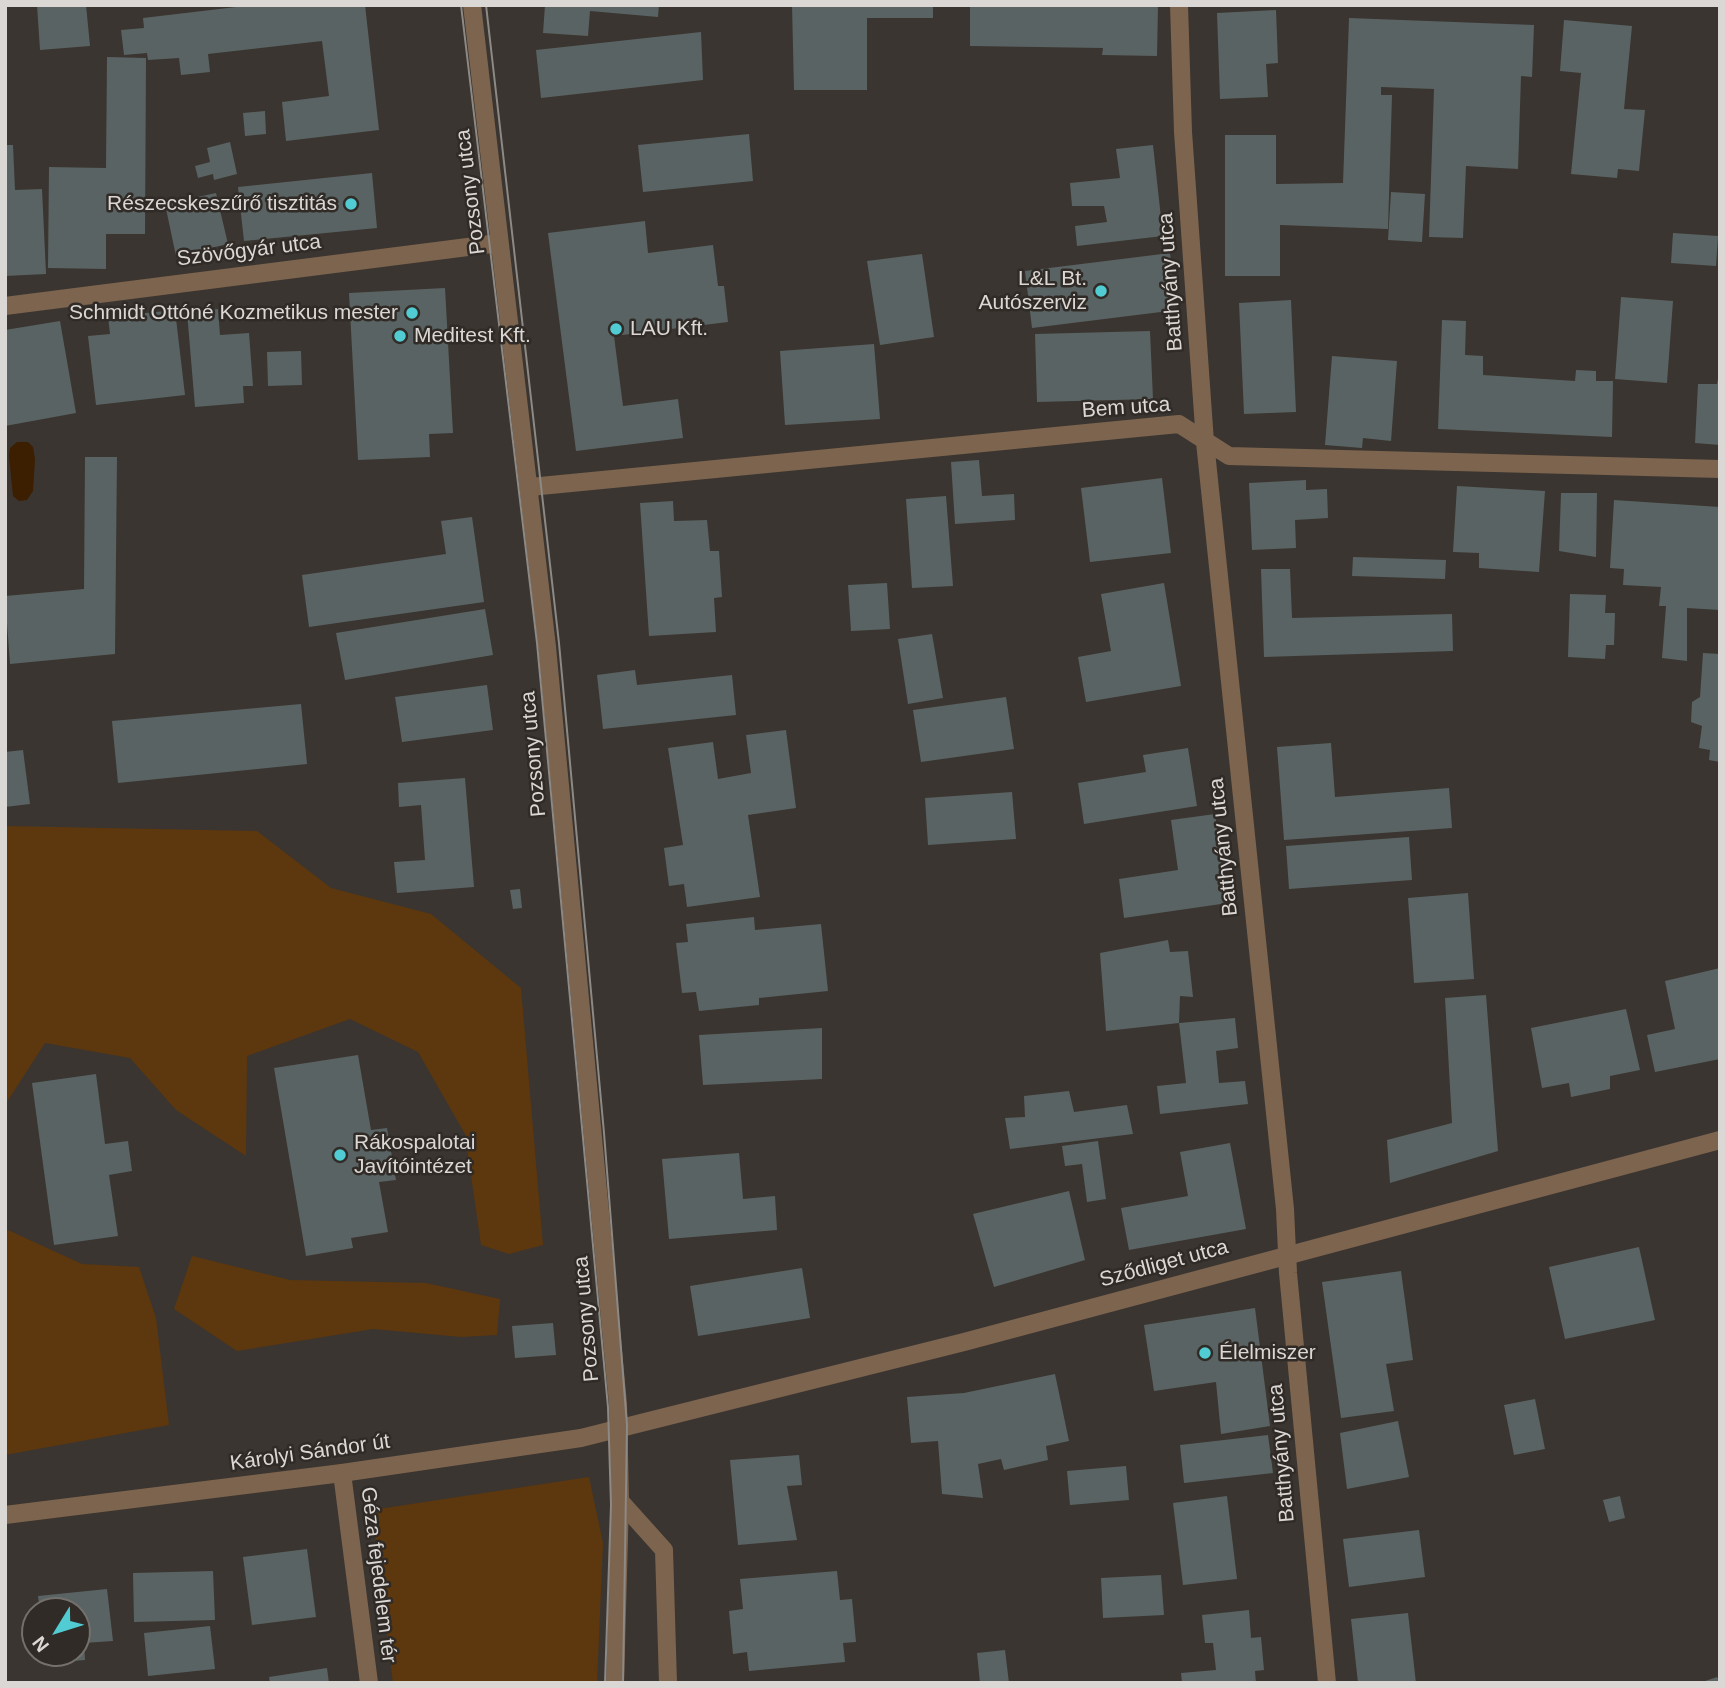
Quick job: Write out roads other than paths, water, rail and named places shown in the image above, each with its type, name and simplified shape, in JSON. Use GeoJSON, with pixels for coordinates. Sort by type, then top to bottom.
{"type":"FeatureCollection","features":[{"type":"Feature","properties":{"kind":"street","name":"Pozsony utca"},"geometry":{"type":"LineString","coordinates":[[472,5],[530,487],[594,1133],[619,1428],[620,1501],[615,1683]]}},
{"type":"Feature","properties":{"kind":"street","name":"Batthyány utca"},"geometry":{"type":"LineString","coordinates":[[1179,5],[1183,132],[1205,442],[1285,1209],[1327,1683]]}},
{"type":"Feature","properties":{"kind":"street","name":"Szövőgyár utca"},"geometry":{"type":"LineString","coordinates":[[5,306],[499,243]]}},
{"type":"Feature","properties":{"kind":"street","name":"Bem utca"},"geometry":{"type":"LineString","coordinates":[[530,487],[1179,424],[1229,456],[1720,469]]}},
{"type":"Feature","properties":{"kind":"street","name":"Sződliget utca"},"geometry":{"type":"LineString","coordinates":[[619,1428],[964,1342],[1720,1140]]}},
{"type":"Feature","properties":{"kind":"street","name":"Károlyi Sándor út"},"geometry":{"type":"LineString","coordinates":[[5,1515],[342,1473],[581,1437],[619,1428]]}},
{"type":"Feature","properties":{"kind":"street","name":"Géza fejedelem tér"},"geometry":{"type":"LineString","coordinates":[[342,1473],[369,1683]]}},
{"type":"Feature","properties":{"kind":"street"},"geometry":{"type":"LineString","coordinates":[[620,1501],[664,1550],[668,1683]]}},
{"type":"Feature","properties":{"kind":"tram line"},"geometry":{"type":"LineString","coordinates":[[461,5],[537,643],[608,1407],[611,1505],[605,1683]]}},
{"type":"Feature","properties":{"kind":"tram line"},"geometry":{"type":"LineString","coordinates":[[486,5],[559,643],[604,1133],[627,1425],[623,1683]]}},
{"type":"Feature","properties":{"kind":"place","name":"Részecskeszűrő tisztitás"},"geometry":{"type":"Point","coordinates":[351,204]}},
{"type":"Feature","properties":{"kind":"place","name":"L&L Bt. Autószerviz"},"geometry":{"type":"Point","coordinates":[1101,291]}},
{"type":"Feature","properties":{"kind":"place","name":"Schmidt Ottóné Kozmetikus mester"},"geometry":{"type":"Point","coordinates":[412,313]}},
{"type":"Feature","properties":{"kind":"place","name":"LAU Kft."},"geometry":{"type":"Point","coordinates":[616,329]}},
{"type":"Feature","properties":{"kind":"place","name":"Meditest Kft."},"geometry":{"type":"Point","coordinates":[400,336]}},
{"type":"Feature","properties":{"kind":"place","name":"Rákospalotai Javítóintézet"},"geometry":{"type":"Point","coordinates":[340,1155]}},
{"type":"Feature","properties":{"kind":"place","name":"Élelmiszer"},"geometry":{"type":"Point","coordinates":[1205,1353]}}]}
